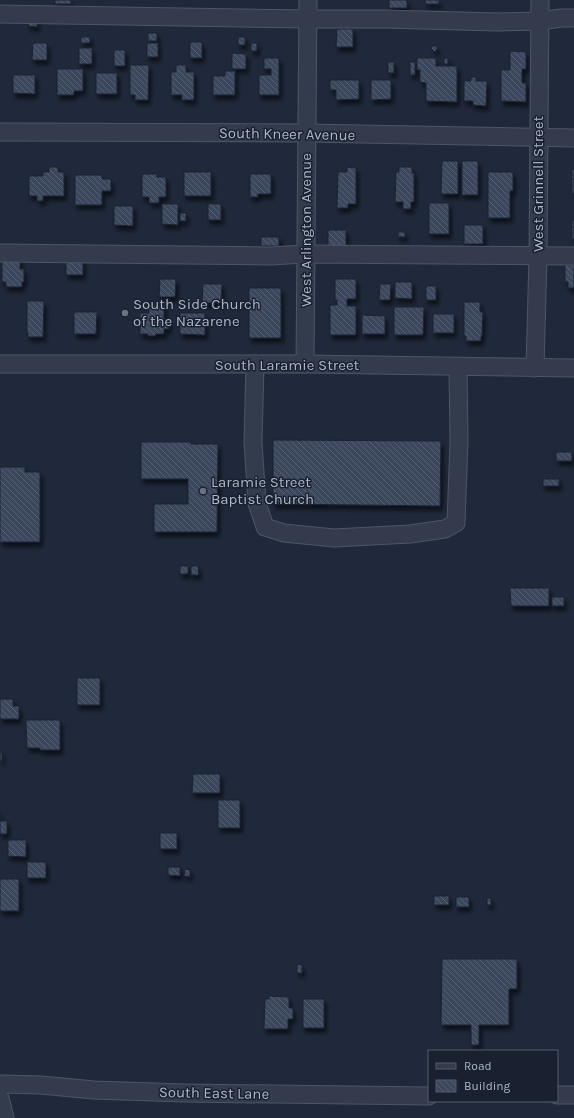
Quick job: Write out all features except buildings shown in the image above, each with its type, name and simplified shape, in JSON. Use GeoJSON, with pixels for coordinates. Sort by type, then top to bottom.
{"type":"FeatureCollection","features":[{"type":"Feature","properties":{"kind":"street","name":"West Arlington Avenue"},"geometry":{"type":"LineString","coordinates":[[305,364],[308,0]]}},
{"type":"Feature","properties":{"kind":"street","name":"West Grinnell Street"},"geometry":{"type":"LineString","coordinates":[[535,368],[538,256],[540,0]]}},
{"type":"Feature","properties":{"kind":"street"},"geometry":{"type":"LineString","coordinates":[[0,14],[497,22],[574,18]]}},
{"type":"Feature","properties":{"kind":"street","name":"South Kneer Avenue"},"geometry":{"type":"LineString","coordinates":[[0,132],[306,133],[538,139],[574,138]]}},
{"type":"Feature","properties":{"kind":"street"},"geometry":{"type":"LineString","coordinates":[[0,253],[270,256],[306,254],[574,256]]}},
{"type":"Feature","properties":{"kind":"street","name":"South Laramie Street"},"geometry":{"type":"LineString","coordinates":[[0,364],[305,364],[574,368]]}},
{"type":"Feature","properties":{"kind":"street"},"geometry":{"type":"LineString","coordinates":[[255,364],[253,442],[257,503],[265,527],[284,533],[334,538],[410,534],[445,529],[456,523],[459,442],[458,367]]}},
{"type":"Feature","properties":{"kind":"street","name":"South East Lane"},"geometry":{"type":"LineString","coordinates":[[0,1084],[41,1085],[94,1090],[184,1094],[428,1096]]}},
{"type":"Feature","properties":{"kind":"street"},"geometry":{"type":"LineString","coordinates":[[558,1094],[574,1095]]}},
{"type":"Feature","properties":{"kind":"street"},"geometry":{"type":"LineString","coordinates":[[0,1098],[5,1118]]}},
{"type":"Feature","properties":{"kind":"place","name":"South Side Church of the Nazarene"},"geometry":{"type":"Point","coordinates":[125,313]}},
{"type":"Feature","properties":{"kind":"place","name":"Laramie Street Baptist Church"},"geometry":{"type":"Point","coordinates":[203,491]}}]}
